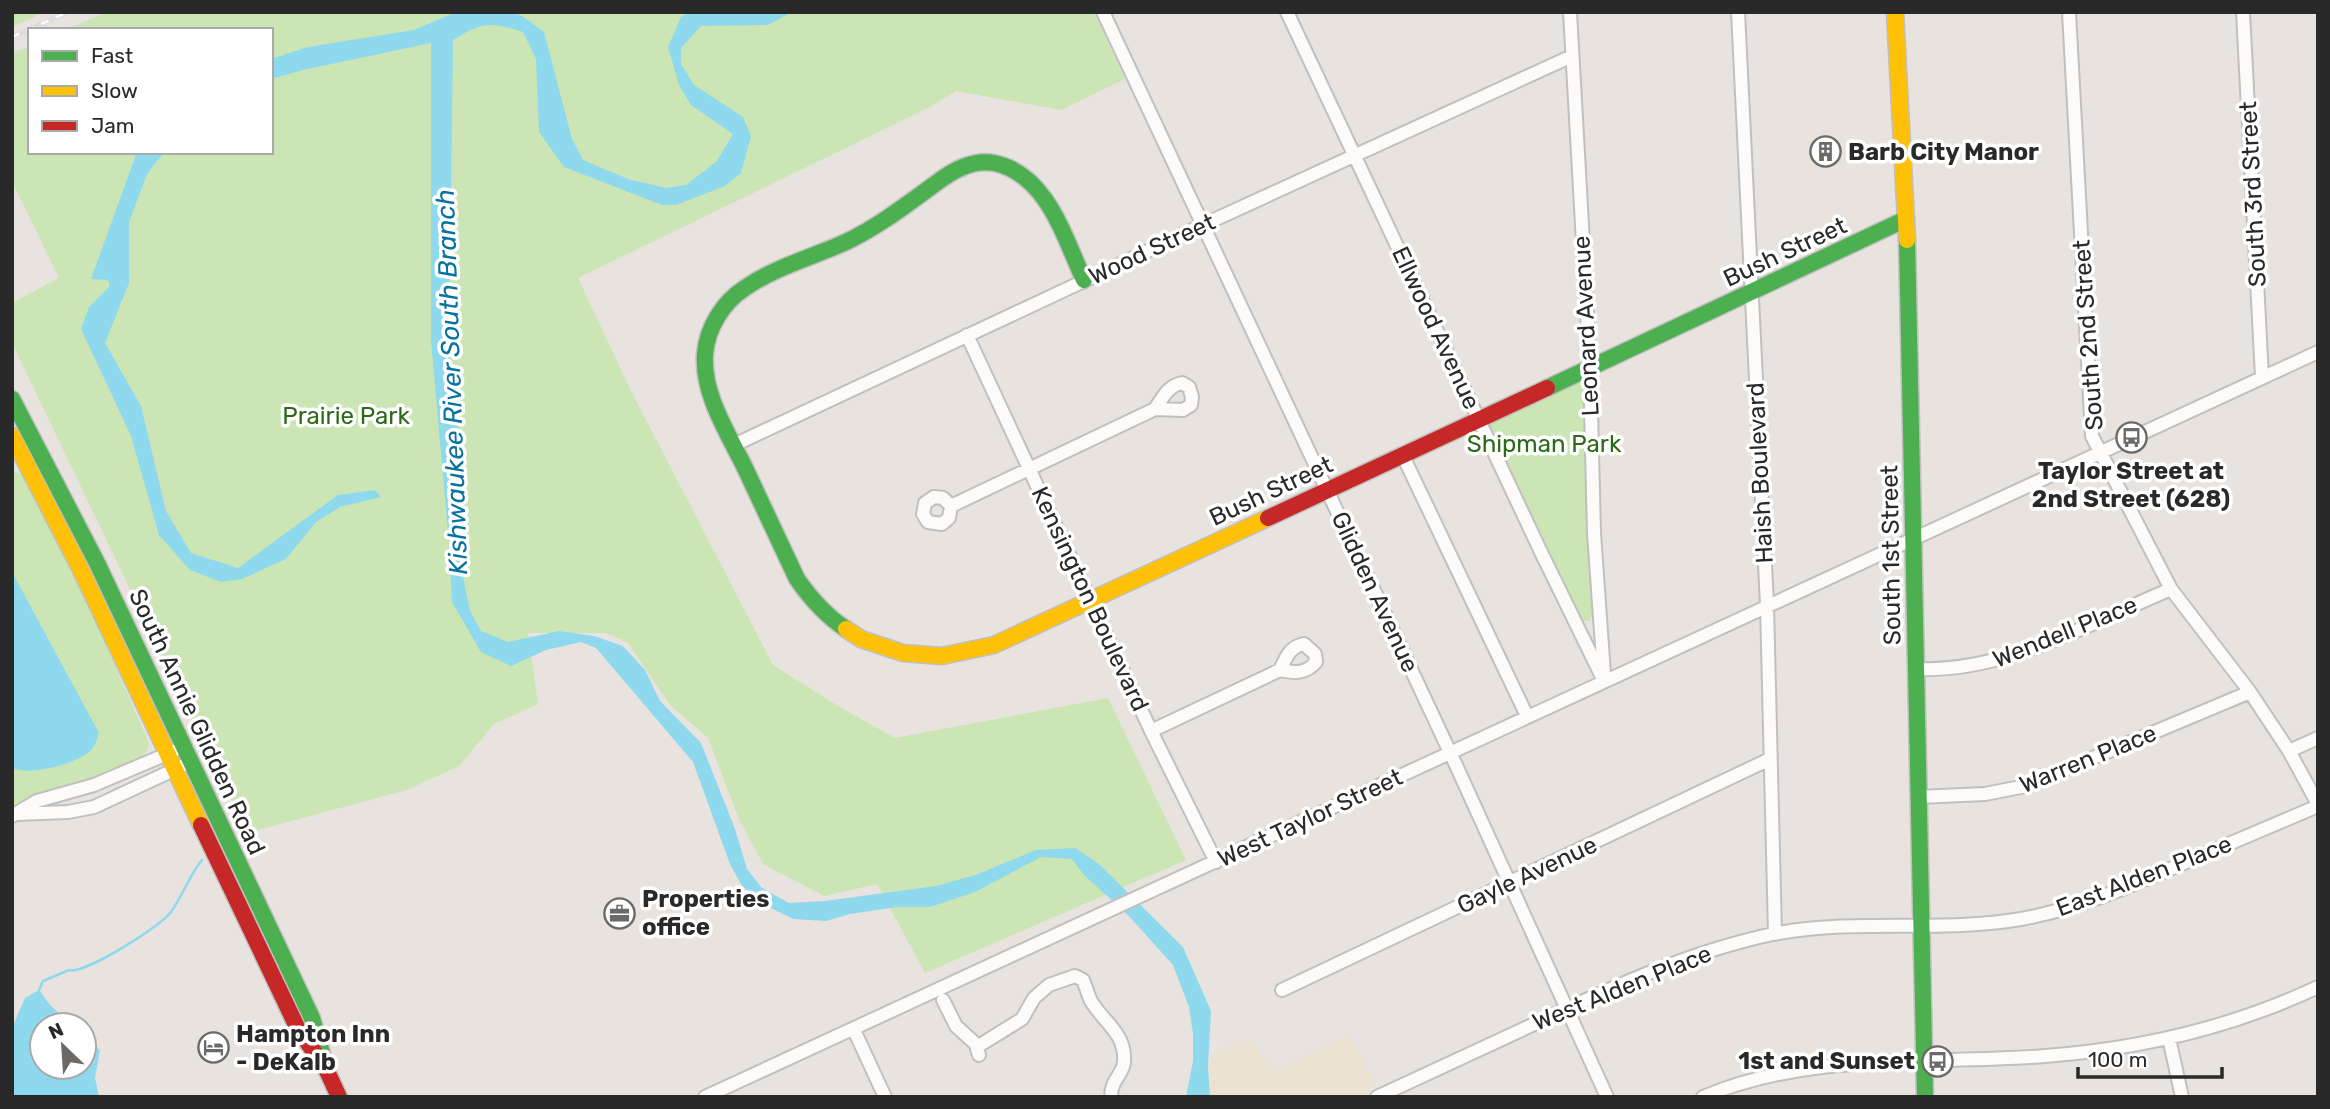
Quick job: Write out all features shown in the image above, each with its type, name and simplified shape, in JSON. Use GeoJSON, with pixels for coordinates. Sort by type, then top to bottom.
{"type":"FeatureCollection","features":[{"type":"Feature","properties":{"kind":"street","name":"Glidden Avenue"},"geometry":{"type":"LineString","coordinates":[[1103,12],[1450,751],[1607,1097]]}},
{"type":"Feature","properties":{"kind":"street","name":"Ellwood Avenue"},"geometry":{"type":"LineString","coordinates":[[1287,12],[1604,681]]}},
{"type":"Feature","properties":{"kind":"street","name":"Leonard Avenue"},"geometry":{"type":"LineString","coordinates":[[1570,12],[1590,367],[1594,533],[1604,681]]}},
{"type":"Feature","properties":{"kind":"street","name":"Haish Boulevard"},"geometry":{"type":"LineString","coordinates":[[1738,12],[1767,605],[1775,934]]}},
{"type":"Feature","properties":{"kind":"street","name":"South 1st Street"},"geometry":{"type":"LineString","coordinates":[[1895,12],[1906,219],[1925,1097]]}},
{"type":"Feature","properties":{"kind":"street","name":"South 2nd Street"},"geometry":{"type":"LineString","coordinates":[[2069,12],[2092,436],[2171,589],[2250,692],[2289,751],[2318,805]]}},
{"type":"Feature","properties":{"kind":"street","name":"South 3rd Street"},"geometry":{"type":"LineString","coordinates":[[2243,12],[2262,377]]}},
{"type":"Feature","properties":{"kind":"street","name":"Wood Street"},"geometry":{"type":"LineString","coordinates":[[734,445],[1572,56]]}},
{"type":"Feature","properties":{"kind":"street","name":"Bush Street"},"geometry":{"type":"LineString","coordinates":[[1084,281],[1044,197],[1033,182],[1013,168],[1000,164],[978,163],[959,168],[882,223],[858,236],[744,288],[720,313],[707,337],[704,365],[709,391],[801,586],[818,607],[846,631],[893,651],[917,655],[943,656],[993,645],[1906,219]]}},
{"type":"Feature","properties":{"kind":"street","name":"Kensington Boulevard"},"geometry":{"type":"LineString","coordinates":[[967,335],[1151,731],[1216,862]]}},
{"type":"Feature","properties":{"kind":"street","name":"West Taylor Street"},"geometry":{"type":"LineString","coordinates":[[705,1097],[2318,352]]}},
{"type":"Feature","properties":{"kind":"street","name":"South Annie Glidden Road"},"geometry":{"type":"LineString","coordinates":[[12,399],[97,564],[312,1018],[327,1071],[339,1097]]}},
{"type":"Feature","properties":{"kind":"street"},"geometry":{"type":"LineString","coordinates":[[951,506],[1155,409]]}},
{"type":"Feature","properties":{"kind":"street"},"geometry":{"type":"LineString","coordinates":[[13,438],[29,431]]}},
{"type":"Feature","properties":{"kind":"street","name":"South Annie Glidden Road"},"geometry":{"type":"LineString","coordinates":[[13,438],[17,458],[75,558],[297,1027],[327,1071]]}},
{"type":"Feature","properties":{"kind":"street"},"geometry":{"type":"LineString","coordinates":[[17,458],[39,449]]}},
{"type":"Feature","properties":{"kind":"street"},"geometry":{"type":"LineString","coordinates":[[1403,456],[1527,716]]}},
{"type":"Feature","properties":{"kind":"street","name":"Wendell Place"},"geometry":{"type":"LineString","coordinates":[[1916,669],[1958,669],[2004,659],[2171,589]]}},
{"type":"Feature","properties":{"kind":"street"},"geometry":{"type":"LineString","coordinates":[[1151,731],[1280,670]]}},
{"type":"Feature","properties":{"kind":"street","name":"Warren Place"},"geometry":{"type":"LineString","coordinates":[[1919,797],[1985,794],[2026,786],[2250,692]]}},
{"type":"Feature","properties":{"kind":"street"},"geometry":{"type":"LineString","coordinates":[[2289,751],[2318,738]]}},
{"type":"Feature","properties":{"kind":"street"},"geometry":{"type":"LineString","coordinates":[[15,815],[37,800],[94,785],[184,747]]}},
{"type":"Feature","properties":{"kind":"street","name":"Gayle Avenue"},"geometry":{"type":"LineString","coordinates":[[1282,990],[1770,759]]}},
{"type":"Feature","properties":{"kind":"street"},"geometry":{"type":"LineString","coordinates":[[15,815],[68,812],[94,807],[191,762]]}},
{"type":"Feature","properties":{"kind":"street","name":"East Alden Place"},"geometry":{"type":"LineString","coordinates":[[1922,926],[2012,920],[2079,905],[2142,882],[2318,805]]}},
{"type":"Feature","properties":{"kind":"street","name":"West Alden Place"},"geometry":{"type":"LineString","coordinates":[[1377,1097],[1666,965],[1775,934],[1839,928],[1922,926]]}},
{"type":"Feature","properties":{"kind":"street"},"geometry":{"type":"LineString","coordinates":[[943,1000],[956,1026],[979,1051],[986,1040],[1022,1019],[1034,998],[1049,985],[1075,976],[1083,980],[1091,1001],[1119,1033],[1124,1050],[1124,1065],[1111,1086],[1111,1097]]}},
{"type":"Feature","properties":{"kind":"street"},"geometry":{"type":"LineString","coordinates":[[1703,1097],[1769,1075],[1834,1064],[2066,1054],[2169,1038],[2252,1013],[2318,986]]}},
{"type":"Feature","properties":{"kind":"street"},"geometry":{"type":"LineString","coordinates":[[854,1030],[885,1097]]}},
{"type":"Feature","properties":{"kind":"street"},"geometry":{"type":"LineString","coordinates":[[2169,1038],[2182,1097]]}},
{"type":"Feature","properties":{"kind":"shaded area"},"geometry":{"type":"Polygon","coordinates":[[[1350,1036],[1375,1085],[1361,1097],[1210,1097],[1210,1055],[1250,1039],[1272,1070],[1350,1036]]]}},
{"type":"Feature","properties":{"kind":"green space"},"geometry":{"type":"Polygon","coordinates":[[[12,12],[45,12],[12,27],[12,12]]]}},
{"type":"Feature","properties":{"kind":"green space","name":"Prairie Park"},"geometry":{"type":"Polygon","coordinates":[[[106,12],[1094,12],[1125,79],[1061,110],[956,91],[926,109],[578,278],[630,389],[773,665],[895,738],[1108,698],[1186,860],[925,973],[877,884],[824,896],[763,864],[739,819],[708,738],[671,706],[628,643],[607,633],[528,633],[538,704],[494,724],[459,766],[407,790],[247,833],[12,343],[12,303],[59,278],[12,181],[12,53],[28,47],[28,154],[273,154],[273,28],[70,28],[106,12]]]}},
{"type":"Feature","properties":{"kind":"green space","name":"Shipman Park"},"geometry":{"type":"Polygon","coordinates":[[[1582,376],[1595,610],[1589,621],[1581,621],[1487,422],[1582,376]]]}},
{"type":"Feature","properties":{"kind":"green space"},"geometry":{"type":"Polygon","coordinates":[[[12,470],[23,475],[33,488],[90,608],[149,743],[142,757],[116,773],[12,807],[12,470]]]}},
{"type":"Feature","properties":{"kind":"water","name":"Kishwaukee River South Branch"},"geometry":{"type":"Polygon","coordinates":[[[456,12],[511,12],[522,16],[544,32],[572,139],[583,160],[628,179],[666,188],[686,185],[717,161],[733,134],[691,105],[679,85],[668,47],[681,17],[691,12],[792,12],[768,25],[701,26],[681,48],[681,64],[694,85],[743,117],[751,136],[741,173],[725,186],[676,205],[662,205],[564,167],[539,132],[536,59],[523,32],[487,25],[472,29],[453,40],[449,345],[464,489],[461,567],[470,611],[481,631],[508,642],[559,631],[594,636],[623,646],[645,670],[660,701],[701,743],[735,829],[747,869],[762,888],[789,903],[825,901],[936,886],[975,875],[1036,850],[1075,848],[1099,864],[1183,947],[1211,1011],[1208,1066],[1210,1097],[1186,1097],[1193,1061],[1193,1034],[1189,1007],[1173,965],[1128,915],[1084,875],[1072,859],[1041,857],[975,892],[930,907],[897,907],[850,914],[826,921],[793,919],[765,905],[742,886],[730,864],[693,762],[596,648],[581,642],[546,650],[511,666],[481,652],[452,602],[431,340],[431,43],[273,78],[273,58],[308,47],[414,30],[456,12]]]}},
{"type":"Feature","properties":{"kind":"water"},"geometry":{"type":"Polygon","coordinates":[[[136,154],[162,154],[147,174],[129,222],[129,283],[105,343],[141,406],[166,511],[191,553],[238,568],[338,495],[375,490],[381,497],[340,507],[316,522],[286,559],[242,579],[221,582],[190,570],[159,535],[131,436],[81,329],[89,307],[110,286],[108,280],[91,279],[136,154]]]}},
{"type":"Feature","properties":{"kind":"water"},"geometry":{"type":"Polygon","coordinates":[[[12,572],[99,733],[93,747],[77,759],[66,764],[30,771],[12,768],[12,572]]]}},
{"type":"Feature","properties":{"kind":"water"},"geometry":{"type":"Polygon","coordinates":[[[39,990],[56,1011],[28,1011],[28,1081],[96,1081],[99,1097],[12,1097],[12,1028],[25,998],[39,990]]]}},
{"type":"Feature","properties":{"kind":"waterway"},"geometry":{"type":"LineString","coordinates":[[39,990],[43,981],[105,958],[164,919],[175,906],[202,860]]}},
{"type":"Feature","properties":{"kind":"railway"},"geometry":{"type":"LineString","coordinates":[[32,28],[68,12]]}},
{"type":"Feature","properties":{"kind":"railway"},"geometry":{"type":"LineString","coordinates":[[12,37],[28,30]]}},
{"type":"Feature","properties":{"kind":"traffic: fast"},"geometry":{"type":"LineString","coordinates":[[846,629],[819,607],[797,579],[712,398],[705,369],[706,344],[723,308],[737,294],[757,281],[781,268],[858,236],[948,175],[963,167],[986,162],[1012,169],[1028,180],[1040,194],[1061,227],[1084,280]]}},
{"type":"Feature","properties":{"kind":"traffic: fast"},"geometry":{"type":"LineString","coordinates":[[1547,388],[1906,219]]}},
{"type":"Feature","properties":{"kind":"traffic: fast"},"geometry":{"type":"LineString","coordinates":[[1907,240],[1925,1097]]}},
{"type":"Feature","properties":{"kind":"traffic: fast"},"geometry":{"type":"LineString","coordinates":[[12,399],[97,563],[312,1018],[327,1071]]}},
{"type":"Feature","properties":{"kind":"traffic: slow"},"geometry":{"type":"LineString","coordinates":[[1895,12],[1907,240]]}},
{"type":"Feature","properties":{"kind":"traffic: slow"},"geometry":{"type":"LineString","coordinates":[[12,436],[81,570],[201,825]]}},
{"type":"Feature","properties":{"kind":"traffic: slow"},"geometry":{"type":"LineString","coordinates":[[846,629],[861,639],[903,653],[942,656],[994,645],[1268,518]]}},
{"type":"Feature","properties":{"kind":"traffic: jam"},"geometry":{"type":"LineString","coordinates":[[1268,518],[1547,388]]}},
{"type":"Feature","properties":{"kind":"traffic: jam"},"geometry":{"type":"LineString","coordinates":[[201,825],[297,1027],[327,1071],[339,1097]]}},
{"type":"Feature","properties":{"kind":"place","name":"Barb City Manor"},"geometry":{"type":"Point","coordinates":[1825,152]}},
{"type":"Feature","properties":{"kind":"place","name":"Taylor Street at 2nd Street (628)"},"geometry":{"type":"Point","coordinates":[2131,437]}},
{"type":"Feature","properties":{"kind":"place","name":"Properties office"},"geometry":{"type":"Point","coordinates":[619,913]}},
{"type":"Feature","properties":{"kind":"place","name":"Hampton Inn - DeKalb"},"geometry":{"type":"Point","coordinates":[213,1048]}},
{"type":"Feature","properties":{"kind":"place","name":"1st and Sunset"},"geometry":{"type":"Point","coordinates":[1938,1061]}}]}
